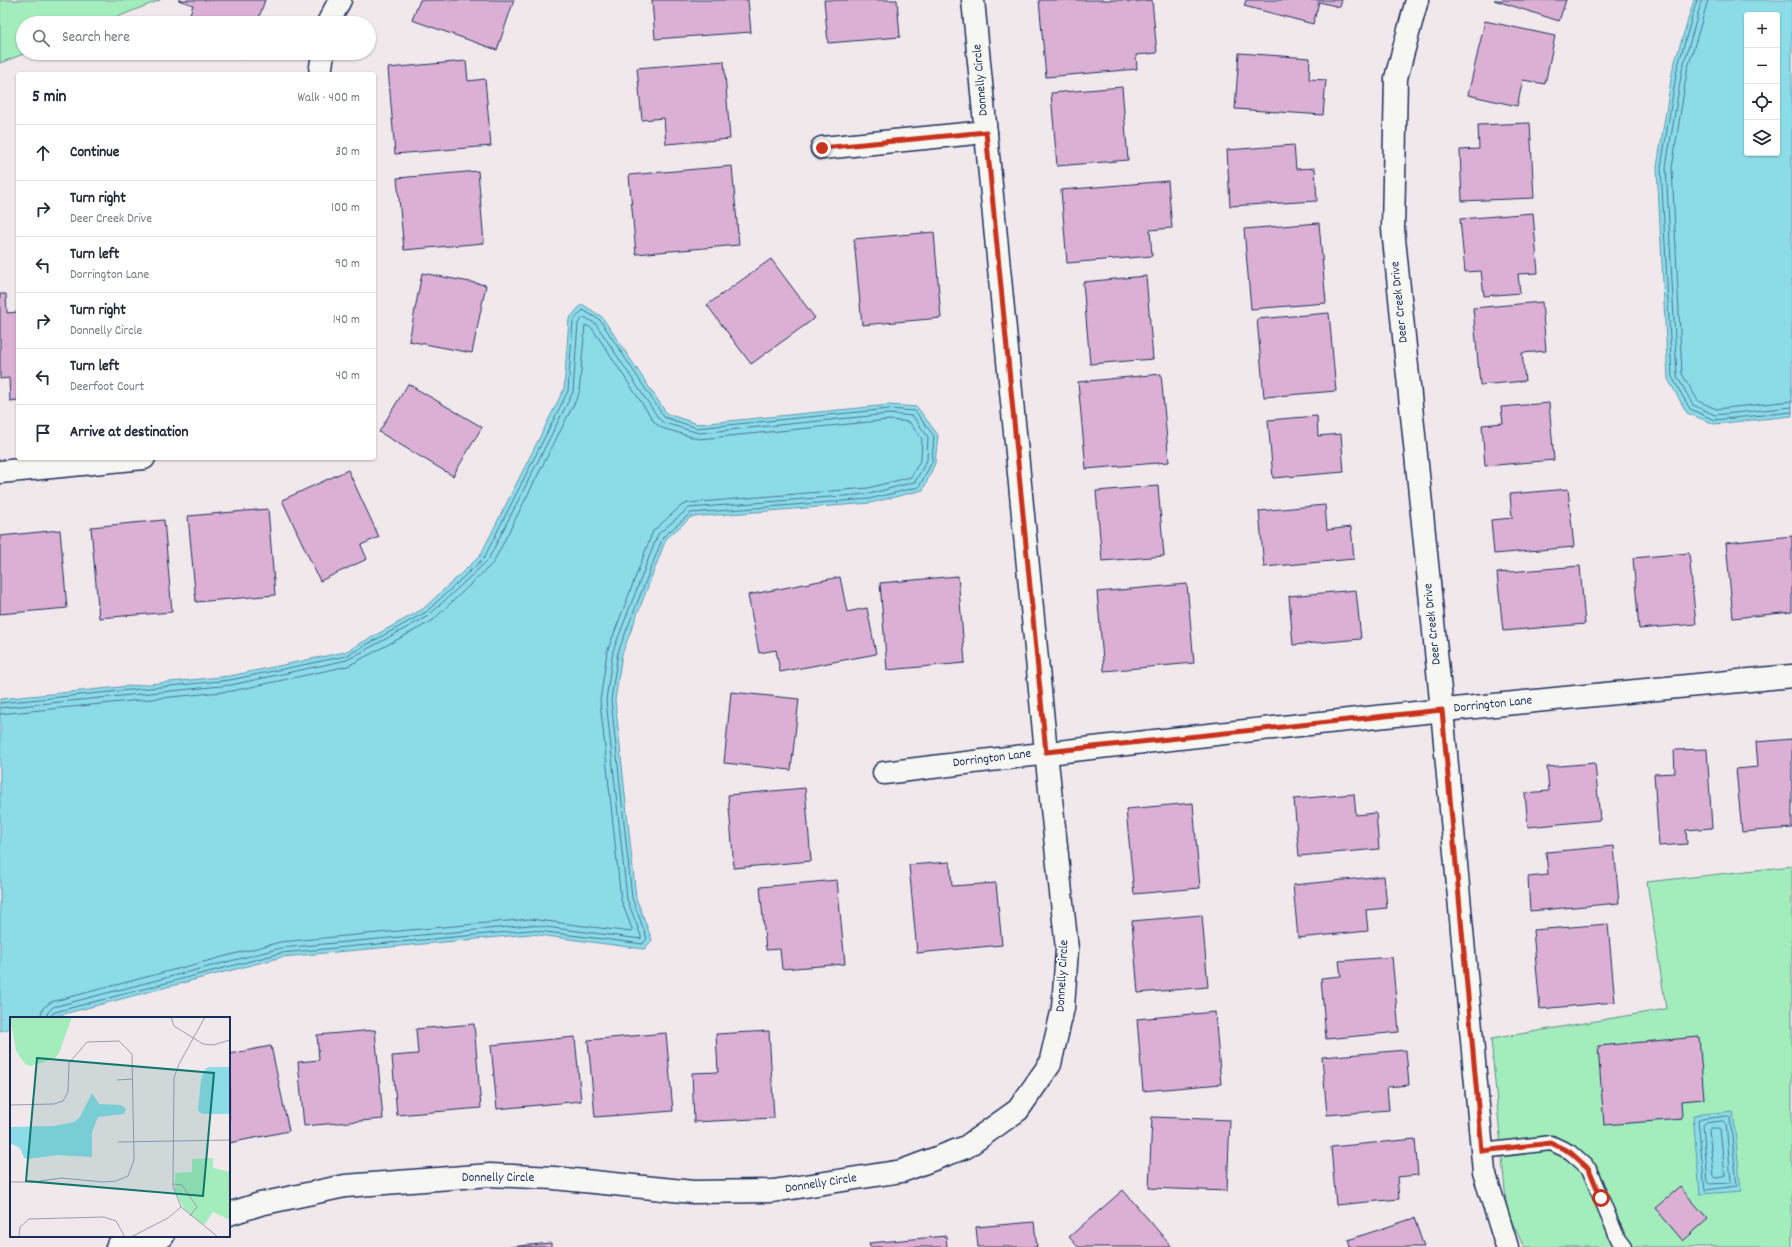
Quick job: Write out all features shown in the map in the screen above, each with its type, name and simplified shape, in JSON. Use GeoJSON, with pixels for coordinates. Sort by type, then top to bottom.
{"type":"FeatureCollection","features":[{"type":"Feature","properties":{"kind":"street"},"geometry":{"type":"LineString","coordinates":[[332,16],[340,0]]}},
{"type":"Feature","properties":{"kind":"street","name":"Donnelly Circle"},"geometry":{"type":"LineString","coordinates":[[230,1214],[260,1204],[345,1186],[490,1175],[554,1178],[693,1192],[773,1191],[902,1171],[966,1147],[1018,1110],[1050,1064],[1063,1008],[1067,949],[1046,752],[974,0]]}},
{"type":"Feature","properties":{"kind":"street","name":"Deer Creek Drive"},"geometry":{"type":"LineString","coordinates":[[1417,0],[1396,78],[1393,229],[1442,710],[1484,1172],[1507,1247]]}},
{"type":"Feature","properties":{"kind":"street"},"geometry":{"type":"LineString","coordinates":[[320,72],[322,60]]}},
{"type":"Feature","properties":{"kind":"street"},"geometry":{"type":"LineString","coordinates":[[822,148],[986,132]]}},
{"type":"Feature","properties":{"kind":"street"},"geometry":{"type":"LineString","coordinates":[[0,472],[123,460]]}},
{"type":"Feature","properties":{"kind":"street","name":"Dorrington Lane"},"geometry":{"type":"LineString","coordinates":[[884,773],[1046,752],[1442,710],[1792,676]]}},
{"type":"Feature","properties":{"kind":"street"},"geometry":{"type":"LineString","coordinates":[[117,1247],[159,1237]]}},
{"type":"Feature","properties":{"kind":"lane"},"geometry":{"type":"LineString","coordinates":[[1482,1151],[1551,1143],[1570,1152],[1589,1169],[1618,1239],[1624,1247]]}},
{"type":"Feature","properties":{"kind":"green space"},"geometry":{"type":"Polygon","coordinates":[[[0,0],[160,0],[120,16],[16,16],[16,57],[0,63],[0,0]]]}},
{"type":"Feature","properties":{"kind":"green space"},"geometry":{"type":"Polygon","coordinates":[[[1792,866],[1792,1247],[1524,1247],[1507,1212],[1491,1039],[1666,1009],[1647,882],[1792,866]]]}},
{"type":"Feature","properties":{"kind":"water"},"geometry":{"type":"Polygon","coordinates":[[[1694,0],[1792,0],[1792,416],[1714,424],[1687,413],[1668,379],[1657,167],[1673,68],[1694,0]]]}},
{"type":"Feature","properties":{"kind":"water"},"geometry":{"type":"Polygon","coordinates":[[[582,304],[602,317],[667,414],[698,424],[889,405],[917,407],[938,435],[935,463],[923,490],[870,503],[691,517],[666,539],[622,654],[615,700],[636,898],[652,940],[644,949],[531,934],[282,957],[52,1017],[10,1017],[10,1028],[0,1031],[0,699],[230,676],[345,652],[423,609],[480,556],[564,389],[569,319],[582,304]]]}},
{"type":"Feature","properties":{"kind":"water"},"geometry":{"type":"Polygon","coordinates":[[[1733,1111],[1741,1191],[1700,1194],[1693,1115],[1733,1111]]]}},
{"type":"Feature","properties":{"kind":"building"},"geometry":{"type":"Polygon","coordinates":[[[178,0],[265,0],[259,16],[189,16],[193,5],[178,0]]]}},
{"type":"Feature","properties":{"kind":"building"},"geometry":{"type":"Polygon","coordinates":[[[420,0],[514,0],[497,50],[412,20],[420,0]]]}},
{"type":"Feature","properties":{"kind":"building"},"geometry":{"type":"Polygon","coordinates":[[[652,0],[748,0],[751,32],[655,39],[652,0]]]}},
{"type":"Feature","properties":{"kind":"building"},"geometry":{"type":"Polygon","coordinates":[[[824,0],[897,0],[900,37],[828,43],[824,0]]]}},
{"type":"Feature","properties":{"kind":"building"},"geometry":{"type":"Polygon","coordinates":[[[1039,0],[1127,0],[1128,2],[1152,0],[1157,53],[1136,55],[1137,69],[1046,77],[1039,0]]]}},
{"type":"Feature","properties":{"kind":"building"},"geometry":{"type":"Polygon","coordinates":[[[1246,0],[1342,0],[1340,7],[1319,2],[1313,24],[1244,6],[1246,0]]]}},
{"type":"Feature","properties":{"kind":"building"},"geometry":{"type":"Polygon","coordinates":[[[1494,0],[1566,0],[1559,21],[1494,0]]]}},
{"type":"Feature","properties":{"kind":"building"},"geometry":{"type":"Polygon","coordinates":[[[1485,21],[1555,36],[1545,84],[1523,80],[1517,106],[1468,95],[1485,21]]]}},
{"type":"Feature","properties":{"kind":"building"},"geometry":{"type":"Polygon","coordinates":[[[1239,53],[1310,58],[1309,79],[1326,80],[1323,115],[1235,109],[1239,53]]]}},
{"type":"Feature","properties":{"kind":"building"},"geometry":{"type":"Polygon","coordinates":[[[466,61],[468,81],[485,79],[491,146],[395,154],[388,68],[466,61]]]}},
{"type":"Feature","properties":{"kind":"building"},"geometry":{"type":"Polygon","coordinates":[[[724,61],[730,139],[666,144],[664,118],[642,120],[637,68],[724,61]]]}},
{"type":"Feature","properties":{"kind":"building"},"geometry":{"type":"Polygon","coordinates":[[[1122,87],[1128,160],[1057,166],[1051,93],[1122,87]]]}},
{"type":"Feature","properties":{"kind":"building"},"geometry":{"type":"Polygon","coordinates":[[[1530,123],[1534,198],[1462,201],[1460,150],[1479,149],[1478,125],[1530,123]]]}},
{"type":"Feature","properties":{"kind":"building"},"geometry":{"type":"Polygon","coordinates":[[[1294,145],[1296,169],[1315,168],[1317,201],[1230,206],[1227,150],[1294,145]]]}},
{"type":"Feature","properties":{"kind":"building"},"geometry":{"type":"Polygon","coordinates":[[[732,166],[739,245],[636,254],[629,175],[732,166]]]}},
{"type":"Feature","properties":{"kind":"building"},"geometry":{"type":"Polygon","coordinates":[[[478,171],[484,243],[404,250],[397,178],[478,171]]]}},
{"type":"Feature","properties":{"kind":"building"},"geometry":{"type":"Polygon","coordinates":[[[1168,181],[1172,228],[1150,230],[1152,256],[1067,263],[1061,190],[1168,181]]]}},
{"type":"Feature","properties":{"kind":"building"},"geometry":{"type":"Polygon","coordinates":[[[1533,213],[1538,273],[1518,274],[1520,293],[1484,296],[1481,271],[1465,272],[1460,219],[1533,213]]]}},
{"type":"Feature","properties":{"kind":"building"},"geometry":{"type":"Polygon","coordinates":[[[1319,223],[1326,303],[1251,309],[1244,229],[1319,223]]]}},
{"type":"Feature","properties":{"kind":"building"},"geometry":{"type":"Polygon","coordinates":[[[934,232],[941,318],[862,325],[854,239],[934,232]]]}},
{"type":"Feature","properties":{"kind":"building"},"geometry":{"type":"Polygon","coordinates":[[[771,259],[815,318],[751,364],[707,305],[771,259]]]}},
{"type":"Feature","properties":{"kind":"building"},"geometry":{"type":"Polygon","coordinates":[[[422,273],[486,285],[472,353],[409,341],[422,273]]]}},
{"type":"Feature","properties":{"kind":"building"},"geometry":{"type":"Polygon","coordinates":[[[1146,276],[1153,359],[1090,364],[1083,282],[1146,276]]]}},
{"type":"Feature","properties":{"kind":"building"},"geometry":{"type":"Polygon","coordinates":[[[0,294],[6,294],[7,313],[16,312],[16,400],[10,401],[9,378],[0,379],[0,294]]]}},
{"type":"Feature","properties":{"kind":"building"},"geometry":{"type":"Polygon","coordinates":[[[1542,302],[1546,351],[1522,353],[1525,381],[1480,385],[1473,308],[1542,302]]]}},
{"type":"Feature","properties":{"kind":"building"},"geometry":{"type":"Polygon","coordinates":[[[1329,313],[1336,391],[1264,397],[1257,319],[1329,313]]]}},
{"type":"Feature","properties":{"kind":"building"},"geometry":{"type":"Polygon","coordinates":[[[1161,374],[1169,462],[1086,469],[1078,382],[1161,374]]]}},
{"type":"Feature","properties":{"kind":"building"},"geometry":{"type":"Polygon","coordinates":[[[408,384],[482,427],[453,476],[379,432],[408,384]]]}},
{"type":"Feature","properties":{"kind":"building"},"geometry":{"type":"Polygon","coordinates":[[[1549,403],[1554,460],[1485,466],[1482,425],[1503,423],[1501,407],[1549,403]]]}},
{"type":"Feature","properties":{"kind":"building"},"geometry":{"type":"Polygon","coordinates":[[[1317,416],[1318,436],[1341,434],[1344,472],[1273,478],[1268,420],[1317,416]]]}},
{"type":"Feature","properties":{"kind":"building"},"geometry":{"type":"Polygon","coordinates":[[[348,470],[379,537],[361,545],[367,559],[320,581],[282,500],[348,470]]]}},
{"type":"Feature","properties":{"kind":"building"},"geometry":{"type":"Polygon","coordinates":[[[1158,486],[1164,556],[1102,561],[1096,491],[1158,486]]]}},
{"type":"Feature","properties":{"kind":"building"},"geometry":{"type":"Polygon","coordinates":[[[1568,489],[1574,547],[1494,554],[1491,520],[1512,518],[1510,494],[1568,489]]]}},
{"type":"Feature","properties":{"kind":"building"},"geometry":{"type":"Polygon","coordinates":[[[1325,505],[1327,530],[1351,527],[1354,559],[1264,567],[1259,511],[1325,505]]]}},
{"type":"Feature","properties":{"kind":"building"},"geometry":{"type":"Polygon","coordinates":[[[268,509],[275,595],[196,602],[188,516],[268,509]]]}},
{"type":"Feature","properties":{"kind":"building"},"geometry":{"type":"Polygon","coordinates":[[[164,520],[172,612],[99,618],[91,527],[164,520]]]}},
{"type":"Feature","properties":{"kind":"building"},"geometry":{"type":"Polygon","coordinates":[[[60,530],[67,608],[0,614],[0,536],[60,530]]]}},
{"type":"Feature","properties":{"kind":"building"},"geometry":{"type":"Polygon","coordinates":[[[1792,536],[1792,612],[1733,618],[1726,543],[1792,536]]]}},
{"type":"Feature","properties":{"kind":"building"},"geometry":{"type":"Polygon","coordinates":[[[1689,553],[1696,624],[1639,629],[1633,558],[1689,553]]]}},
{"type":"Feature","properties":{"kind":"building"},"geometry":{"type":"Polygon","coordinates":[[[1580,566],[1585,624],[1503,631],[1497,573],[1580,566]]]}},
{"type":"Feature","properties":{"kind":"building"},"geometry":{"type":"Polygon","coordinates":[[[958,576],[965,663],[887,670],[880,583],[958,576]]]}},
{"type":"Feature","properties":{"kind":"building"},"geometry":{"type":"Polygon","coordinates":[[[840,577],[847,612],[867,608],[876,654],[780,672],[776,650],[759,653],[748,595],[840,577]]]}},
{"type":"Feature","properties":{"kind":"building"},"geometry":{"type":"Polygon","coordinates":[[[1187,584],[1194,663],[1104,671],[1097,592],[1187,584]]]}},
{"type":"Feature","properties":{"kind":"building"},"geometry":{"type":"Polygon","coordinates":[[[1356,590],[1361,639],[1293,645],[1289,596],[1356,590]]]}},
{"type":"Feature","properties":{"kind":"building"},"geometry":{"type":"Polygon","coordinates":[[[731,692],[799,699],[791,770],[724,763],[731,692]]]}},
{"type":"Feature","properties":{"kind":"building"},"geometry":{"type":"Polygon","coordinates":[[[1792,739],[1792,828],[1742,832],[1736,769],[1758,767],[1756,742],[1792,739]]]}},
{"type":"Feature","properties":{"kind":"building"},"geometry":{"type":"Polygon","coordinates":[[[1707,749],[1712,828],[1686,830],[1687,844],[1659,846],[1654,774],[1675,773],[1674,750],[1707,749]]]}},
{"type":"Feature","properties":{"kind":"building"},"geometry":{"type":"Polygon","coordinates":[[[1595,763],[1600,820],[1528,827],[1525,793],[1549,791],[1547,767],[1595,763]]]}},
{"type":"Feature","properties":{"kind":"building"},"geometry":{"type":"Polygon","coordinates":[[[805,788],[811,861],[734,868],[728,795],[805,788]]]}},
{"type":"Feature","properties":{"kind":"building"},"geometry":{"type":"Polygon","coordinates":[[[1354,794],[1356,815],[1376,813],[1379,849],[1299,856],[1294,799],[1354,794]]]}},
{"type":"Feature","properties":{"kind":"building"},"geometry":{"type":"Polygon","coordinates":[[[1193,803],[1200,888],[1134,894],[1126,809],[1193,803]]]}},
{"type":"Feature","properties":{"kind":"building"},"geometry":{"type":"Polygon","coordinates":[[[1614,846],[1619,903],[1530,911],[1528,877],[1548,875],[1546,852],[1614,846]]]}},
{"type":"Feature","properties":{"kind":"building"},"geometry":{"type":"Polygon","coordinates":[[[950,862],[952,886],[996,883],[1002,945],[917,953],[909,865],[950,862]]]}},
{"type":"Feature","properties":{"kind":"building"},"geometry":{"type":"Polygon","coordinates":[[[1384,876],[1387,908],[1366,910],[1368,931],[1298,938],[1293,885],[1384,876]]]}},
{"type":"Feature","properties":{"kind":"building"},"geometry":{"type":"Polygon","coordinates":[[[837,880],[845,964],[782,969],[780,949],[766,950],[760,887],[837,880]]]}},
{"type":"Feature","properties":{"kind":"building"},"geometry":{"type":"Polygon","coordinates":[[[1202,915],[1208,987],[1138,993],[1132,921],[1202,915]]]}},
{"type":"Feature","properties":{"kind":"building"},"geometry":{"type":"Polygon","coordinates":[[[1608,924],[1615,1002],[1540,1009],[1533,930],[1608,924]]]}},
{"type":"Feature","properties":{"kind":"building"},"geometry":{"type":"Polygon","coordinates":[[[1392,957],[1399,1032],[1326,1039],[1321,978],[1341,976],[1339,961],[1392,957]]]}},
{"type":"Feature","properties":{"kind":"building"},"geometry":{"type":"Polygon","coordinates":[[[1215,1012],[1221,1084],[1143,1091],[1137,1019],[1215,1012]]]}},
{"type":"Feature","properties":{"kind":"building"},"geometry":{"type":"Polygon","coordinates":[[[474,1024],[481,1108],[397,1115],[392,1056],[418,1054],[416,1029],[474,1024]]]}},
{"type":"Feature","properties":{"kind":"building"},"geometry":{"type":"Polygon","coordinates":[[[375,1030],[383,1119],[304,1126],[298,1062],[319,1060],[317,1035],[375,1030]]]}},
{"type":"Feature","properties":{"kind":"building"},"geometry":{"type":"Polygon","coordinates":[[[769,1031],[774,1118],[694,1122],[692,1073],[718,1072],[716,1034],[769,1031]]]}},
{"type":"Feature","properties":{"kind":"building"},"geometry":{"type":"Polygon","coordinates":[[[666,1033],[673,1111],[595,1117],[588,1040],[666,1033]]]}},
{"type":"Feature","properties":{"kind":"building"},"geometry":{"type":"Polygon","coordinates":[[[575,1037],[581,1101],[497,1109],[491,1045],[575,1037]]]}},
{"type":"Feature","properties":{"kind":"building"},"geometry":{"type":"Polygon","coordinates":[[[1699,1037],[1704,1099],[1681,1101],[1682,1119],[1604,1125],[1598,1046],[1699,1037]]]}},
{"type":"Feature","properties":{"kind":"building"},"geometry":{"type":"Polygon","coordinates":[[[271,1046],[289,1131],[230,1143],[230,1054],[271,1046]]]}},
{"type":"Feature","properties":{"kind":"building"},"geometry":{"type":"Polygon","coordinates":[[[1406,1050],[1409,1085],[1387,1087],[1389,1110],[1327,1115],[1322,1057],[1406,1050]]]}},
{"type":"Feature","properties":{"kind":"building"},"geometry":{"type":"Polygon","coordinates":[[[1152,1117],[1230,1120],[1227,1191],[1149,1188],[1152,1117]]]}},
{"type":"Feature","properties":{"kind":"building"},"geometry":{"type":"Polygon","coordinates":[[[1415,1139],[1418,1175],[1397,1177],[1399,1199],[1336,1205],[1331,1147],[1415,1139]]]}},
{"type":"Feature","properties":{"kind":"building"},"geometry":{"type":"Polygon","coordinates":[[[1680,1187],[1708,1219],[1683,1241],[1655,1208],[1680,1187]]]}},
{"type":"Feature","properties":{"kind":"building"},"geometry":{"type":"Polygon","coordinates":[[[1123,1190],[1172,1247],[1078,1247],[1069,1237],[1123,1190]]]}},
{"type":"Feature","properties":{"kind":"building"},"geometry":{"type":"Polygon","coordinates":[[[1414,1218],[1424,1247],[1350,1247],[1348,1240],[1414,1218]]]}},
{"type":"Feature","properties":{"kind":"building"},"geometry":{"type":"Polygon","coordinates":[[[1034,1222],[1037,1247],[978,1247],[976,1227],[1034,1222]]]}},
{"type":"Feature","properties":{"kind":"building"},"geometry":{"type":"Polygon","coordinates":[[[946,1236],[947,1247],[870,1247],[869,1243],[946,1236]]]}},
{"type":"Feature","properties":{"kind":"building"},"geometry":{"type":"Polygon","coordinates":[[[551,1243],[551,1247],[508,1247],[551,1243]]]}},
{"type":"Feature","properties":{"kind":"route"},"geometry":{"type":"LineString","coordinates":[[822,148],[986,132],[1046,752],[1442,710],[1482,1151],[1551,1143],[1570,1152],[1589,1169],[1601,1198]]}}]}
